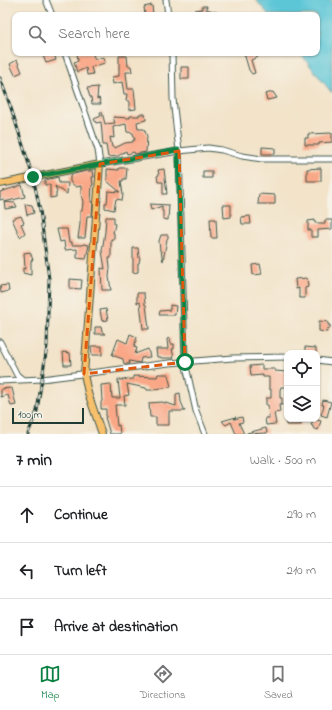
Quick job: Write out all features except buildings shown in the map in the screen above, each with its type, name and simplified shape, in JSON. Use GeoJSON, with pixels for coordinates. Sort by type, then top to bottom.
{"type":"FeatureCollection","features":[{"type":"Feature","properties":{"kind":"main road"},"geometry":{"type":"LineString","coordinates":[[0,184],[100,164],[84,374],[88,393],[102,434]]}},
{"type":"Feature","properties":{"kind":"street"},"geometry":{"type":"LineString","coordinates":[[46,0],[51,12]]}},
{"type":"Feature","properties":{"kind":"street"},"geometry":{"type":"LineString","coordinates":[[166,0],[168,12]]}},
{"type":"Feature","properties":{"kind":"street"},"geometry":{"type":"LineString","coordinates":[[66,56],[98,150],[100,164],[178,150],[208,148],[262,159],[332,159]]}},
{"type":"Feature","properties":{"kind":"street"},"geometry":{"type":"LineString","coordinates":[[172,56],[173,100],[178,150],[185,362],[196,412],[205,434]]}},
{"type":"Feature","properties":{"kind":"street"},"geometry":{"type":"LineString","coordinates":[[0,342],[17,375],[22,379]]}},
{"type":"Feature","properties":{"kind":"street"},"geometry":{"type":"LineString","coordinates":[[0,381],[42,379],[185,362],[233,358],[284,357]]}},
{"type":"Feature","properties":{"kind":"street"},"geometry":{"type":"LineString","coordinates":[[320,360],[332,362]]}},
{"type":"Feature","properties":{"kind":"highlighted area"},"geometry":{"type":"Polygon","coordinates":[[[179,151],[185,362],[84,374],[100,164],[179,151]]]}},
{"type":"Feature","properties":{"kind":"water"},"geometry":{"type":"Polygon","coordinates":[[[256,0],[332,0],[332,93],[302,56],[320,56],[320,12],[266,12],[256,0]]]}},
{"type":"Feature","properties":{"kind":"railway"},"geometry":{"type":"LineString","coordinates":[[0,78],[33,177],[40,210],[49,279],[47,346],[37,411],[28,434]]}},
{"type":"Feature","properties":{"kind":"route"},"geometry":{"type":"LineString","coordinates":[[33,177],[178,150],[185,362]]}}]}
